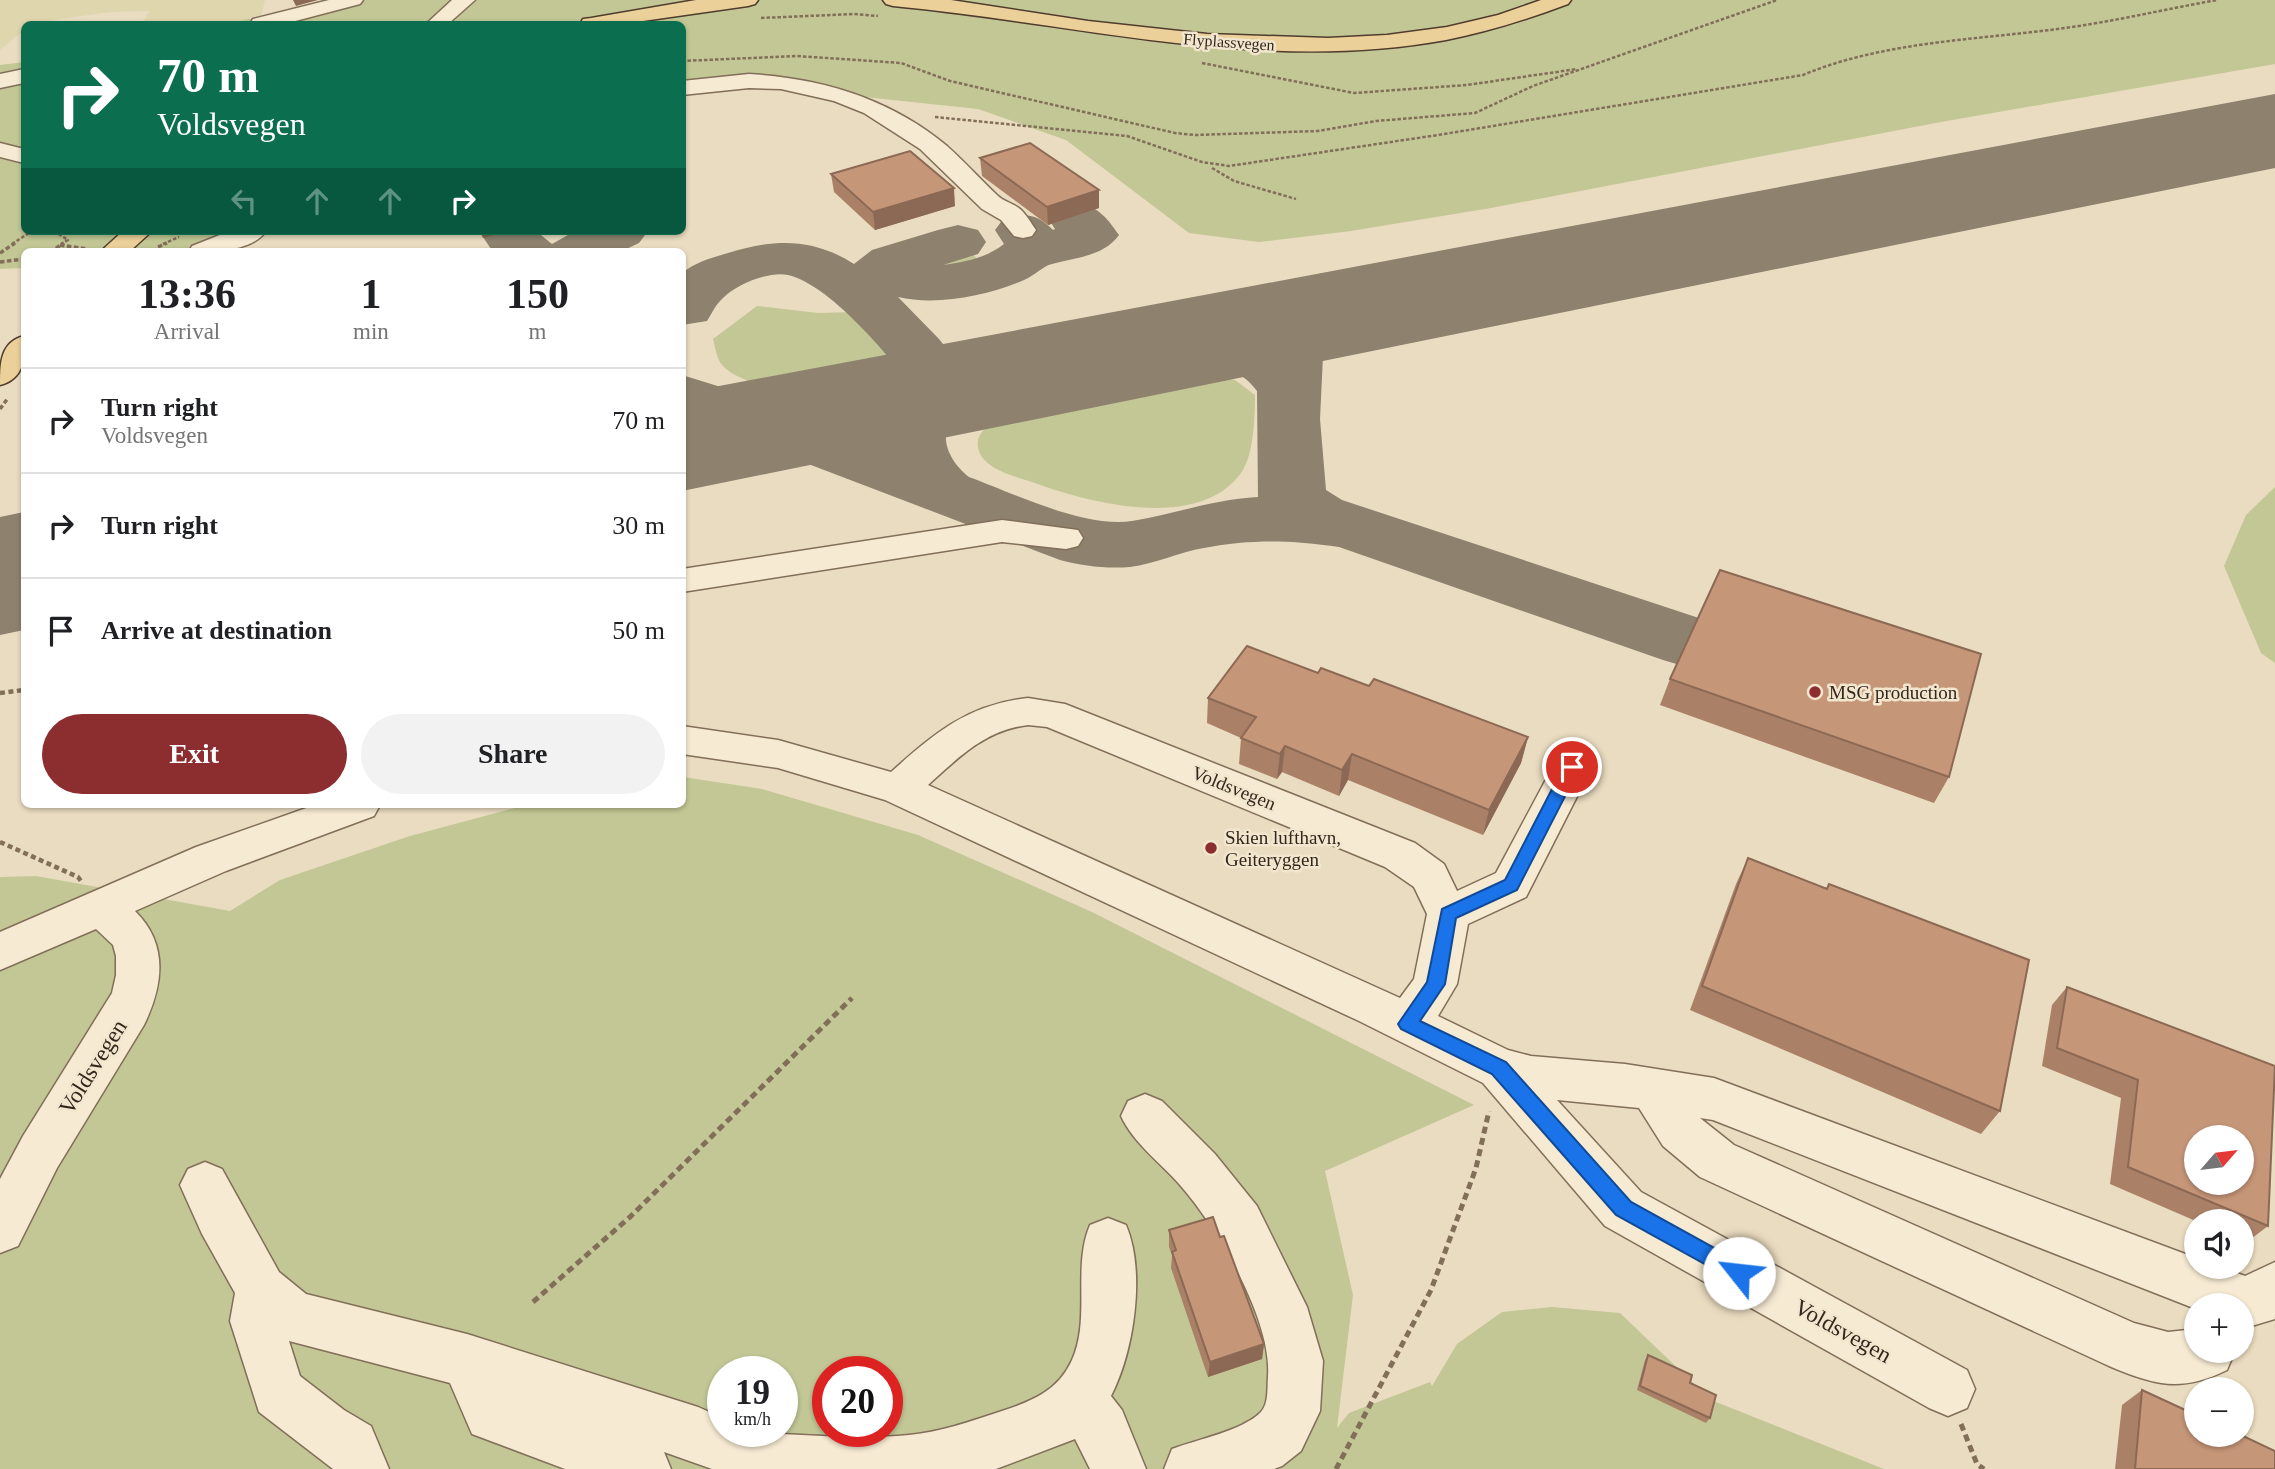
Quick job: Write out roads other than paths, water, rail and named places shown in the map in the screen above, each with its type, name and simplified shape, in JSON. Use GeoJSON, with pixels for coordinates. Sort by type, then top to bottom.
{"type":"FeatureCollection","features":[{"type":"Feature","properties":{"kind":"main road"},"geometry":{"type":"LineString","coordinates":[[606,21],[666,9],[748,0]]}},
{"type":"Feature","properties":{"kind":"main road","name":"Flyplassvegen"},"geometry":{"type":"LineString","coordinates":[[893,0],[1177,39],[1307,45],[1367,43],[1446,33],[1517,16],[1561,0]]}},
{"type":"Feature","properties":{"kind":"main road"},"geometry":{"type":"LineString","coordinates":[[118,248],[134,235]]}},
{"type":"Feature","properties":{"kind":"main road"},"geometry":{"type":"LineString","coordinates":[[0,376],[21,349]]}},
{"type":"Feature","properties":{"kind":"street"},"geometry":{"type":"LineString","coordinates":[[272,21],[353,0]]}},
{"type":"Feature","properties":{"kind":"street"},"geometry":{"type":"LineString","coordinates":[[440,21],[465,0]]}},
{"type":"Feature","properties":{"kind":"street"},"geometry":{"type":"LineString","coordinates":[[0,82],[21,77]]}},
{"type":"Feature","properties":{"kind":"street"},"geometry":{"type":"LineString","coordinates":[[686,87],[734,80],[768,81],[801,85],[875,108],[930,145],[990,207],[1009,213],[1023,230]]}},
{"type":"Feature","properties":{"kind":"street"},"geometry":{"type":"LineString","coordinates":[[0,150],[21,155]]}},
{"type":"Feature","properties":{"kind":"street"},"geometry":{"type":"LineString","coordinates":[[193,243],[233,235]]}},
{"type":"Feature","properties":{"kind":"street"},"geometry":{"type":"LineString","coordinates":[[686,580],[1002,530],[1066,538]]}},
{"type":"Feature","properties":{"kind":"street","name":"Voldsvegen"},"geometry":{"type":"LineString","coordinates":[[898,789],[982,721],[1027,709],[1052,714],[1400,855],[1429,876],[1448,914]]}},
{"type":"Feature","properties":{"kind":"street","name":"Voldsvegen"},"geometry":{"type":"LineString","coordinates":[[686,740],[778,754],[898,789],[1499,1068],[1623,1209],[1948,1389]]}},
{"type":"Feature","properties":{"kind":"street"},"geometry":{"type":"LineString","coordinates":[[1408,1024],[1435,984],[1448,914],[1511,885],[1572,767]]}},
{"type":"Feature","properties":{"kind":"street"},"geometry":{"type":"LineString","coordinates":[[0,952],[211,859],[352,808]]}},
{"type":"Feature","properties":{"kind":"street","name":"Voldsvegen"},"geometry":{"type":"LineString","coordinates":[[0,1229],[40,1152],[128,1011],[136,992],[140,966],[131,937],[100,906]]}},
{"type":"Feature","properties":{"kind":"street"},"geometry":{"type":"LineString","coordinates":[[1499,1068],[1531,1077],[1714,1099],[2238,1293]]}},
{"type":"Feature","properties":{"kind":"street"},"geometry":{"type":"LineString","coordinates":[[1654,1090],[1667,1117],[1693,1145],[1717,1161],[2128,1347],[2170,1359],[2184,1359]]}},
{"type":"Feature","properties":{"kind":"street"},"geometry":{"type":"LineString","coordinates":[[1145,1116],[1198,1170],[1239,1223],[1288,1326],[1296,1361],[1293,1411],[1281,1431],[1262,1446],[1192,1469]]}},
{"type":"Feature","properties":{"kind":"street"},"geometry":{"type":"LineString","coordinates":[[205,1185],[261,1290],[293,1317],[467,1361],[698,1435],[750,1457],[845,1464],[910,1463],[970,1450],[1052,1422],[1081,1399],[1099,1364],[1107,1316],[1108,1242]]}},
{"type":"Feature","properties":{"kind":"street"},"geometry":{"type":"LineString","coordinates":[[261,1290],[256,1321],[278,1393],[324,1430],[351,1446],[361,1469]]}},
{"type":"Feature","properties":{"kind":"street"},"geometry":{"type":"LineString","coordinates":[[467,1361],[491,1415],[643,1469]]}},
{"type":"Feature","properties":{"kind":"street"},"geometry":{"type":"LineString","coordinates":[[1081,1399],[1102,1430],[1118,1469]]}},
{"type":"Feature","properties":{"kind":"place","name":"MSG production"},"geometry":{"type":"Point","coordinates":[1815,692]}},
{"type":"Feature","properties":{"kind":"place","name":"Skien lufthavn, Geiteryggen"},"geometry":{"type":"Point","coordinates":[1211,848]}}]}
